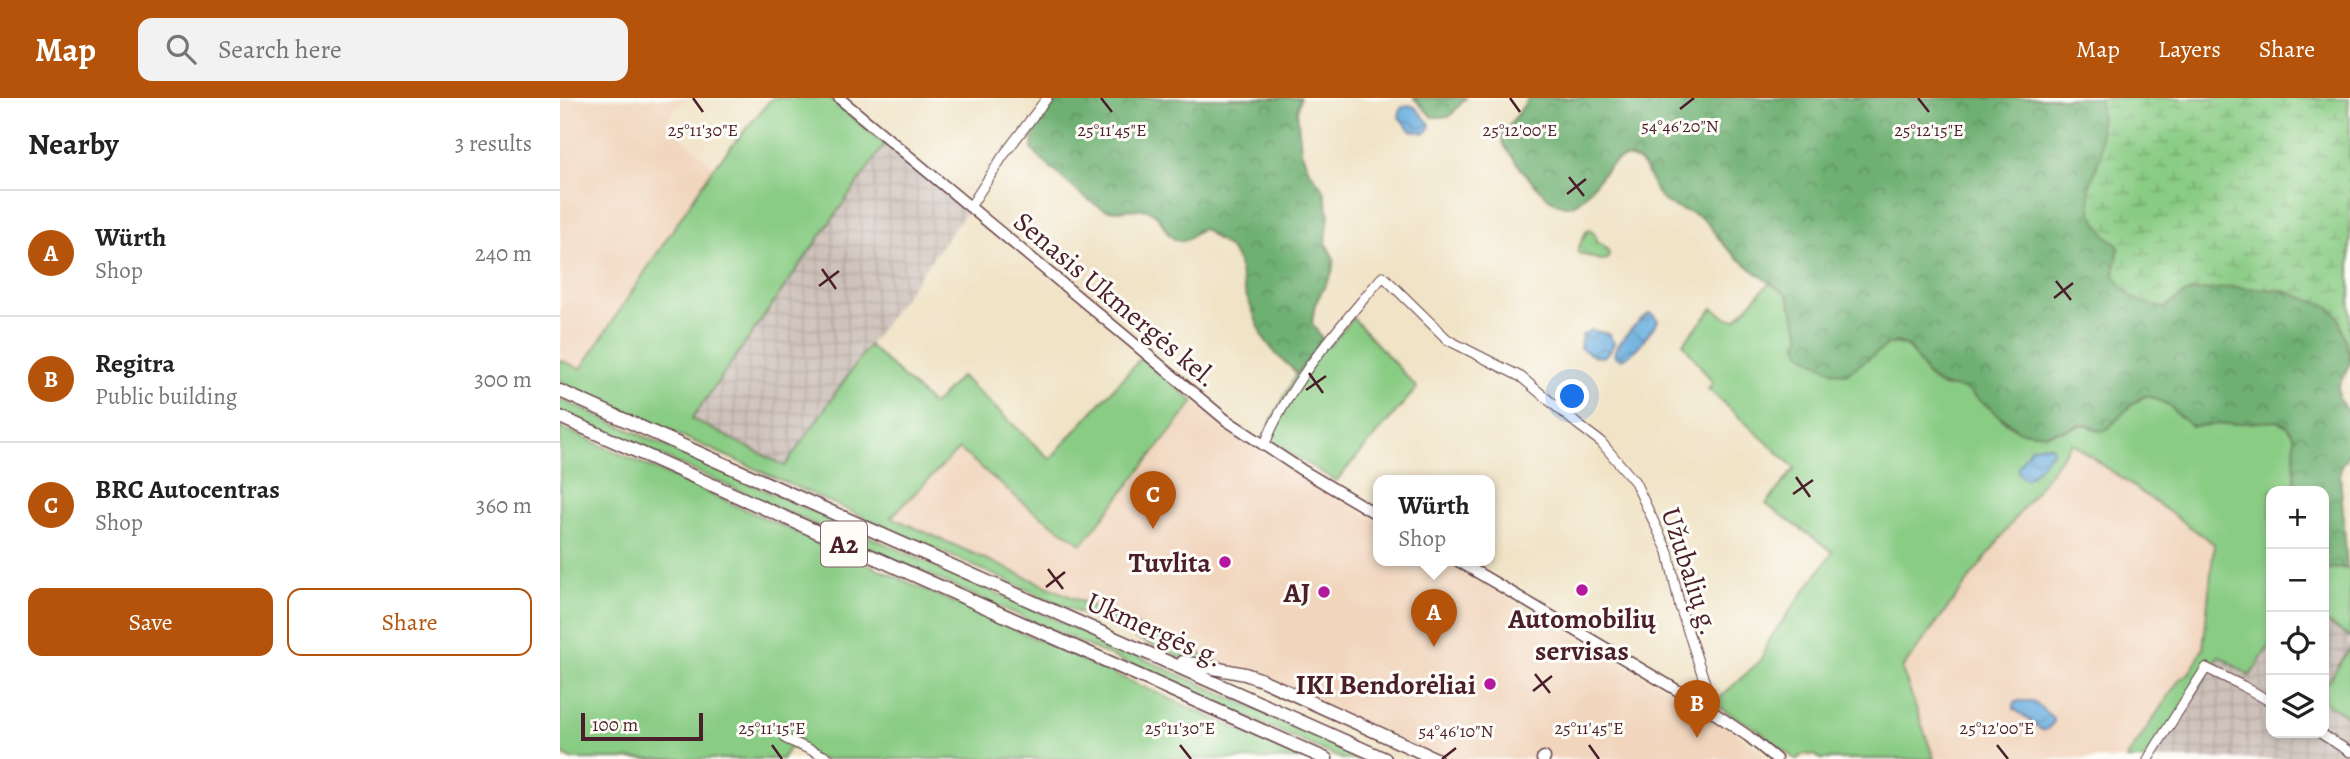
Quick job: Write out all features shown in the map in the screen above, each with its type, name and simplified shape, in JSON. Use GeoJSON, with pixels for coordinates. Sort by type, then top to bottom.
{"type":"FeatureCollection","features":[{"type":"Feature","properties":{"kind":"highway","name":"Ukmergės g."},"geometry":{"type":"LineString","coordinates":[[560,391],[1385,759]]}},
{"type":"Feature","properties":{"kind":"highway","name":"Ukmergės g."},"geometry":{"type":"LineString","coordinates":[[560,417],[1326,759]]}},
{"type":"Feature","properties":{"kind":"highway"},"geometry":{"type":"LineString","coordinates":[[1135,647],[1155,649],[1189,665],[1224,670],[1262,680],[1436,759]]}},
{"type":"Feature","properties":{"kind":"main road","name":"Senasis Ukmergės kel."},"geometry":{"type":"LineString","coordinates":[[839,98],[1192,393],[1264,446],[1373,511]]}},
{"type":"Feature","properties":{"kind":"main road"},"geometry":{"type":"LineString","coordinates":[[1466,566],[1704,706],[1776,759]]}},
{"type":"Feature","properties":{"kind":"street"},"geometry":{"type":"LineString","coordinates":[[970,207],[1003,156],[1047,98]]}},
{"type":"Feature","properties":{"kind":"street","name":"Užubalių g."},"geometry":{"type":"LineString","coordinates":[[1264,446],[1279,415],[1313,359],[1383,276],[1448,340],[1532,384],[1559,410],[1601,442],[1631,476],[1668,552],[1680,607],[1710,698],[1704,706]]}},
{"type":"Feature","properties":{"kind":"street"},"geometry":{"type":"LineString","coordinates":[[2148,759],[2206,668],[2266,699]]}},
{"type":"Feature","properties":{"kind":"street"},"geometry":{"type":"LineString","coordinates":[[2328,738],[2350,751]]}},
{"type":"Feature","properties":{"kind":"street"},"geometry":{"type":"LineString","coordinates":[[786,739],[831,759]]}},
{"type":"Feature","properties":{"kind":"shaded area"},"geometry":{"type":"Polygon","coordinates":[[[560,98],[685,98],[666,122],[714,167],[581,369],[560,360],[560,98]]]}},
{"type":"Feature","properties":{"kind":"shaded area"},"geometry":{"type":"Polygon","coordinates":[[[885,144],[966,212],[785,466],[691,419],[885,144]]]}},
{"type":"Feature","properties":{"kind":"shaded area"},"geometry":{"type":"Polygon","coordinates":[[[1194,402],[1254,448],[1373,520],[1373,566],[1452,566],[1693,705],[1728,727],[1768,759],[1443,759],[890,517],[959,449],[1028,507],[1082,544],[1194,402]]]}},
{"type":"Feature","properties":{"kind":"shaded area"},"geometry":{"type":"Polygon","coordinates":[[[2072,443],[2214,543],[2203,649],[2190,672],[2180,679],[2126,759],[1934,759],[1902,670],[2072,443]]]}},
{"type":"Feature","properties":{"kind":"shaded area"},"geometry":{"type":"Polygon","coordinates":[[[2329,624],[2350,637],[2350,648],[2329,680],[2329,624]]]}},
{"type":"Feature","properties":{"kind":"shaded area"},"geometry":{"type":"Polygon","coordinates":[[[2266,651],[2266,738],[2329,738],[2329,705],[2350,718],[2350,759],[2152,759],[2219,656],[2250,676],[2266,651]]]}},
{"type":"Feature","properties":{"kind":"green space"},"geometry":{"type":"Polygon","coordinates":[[[772,98],[829,98],[885,144],[692,419],[785,466],[869,345],[933,405],[961,376],[1050,459],[1141,358],[1194,402],[1082,544],[1028,507],[959,449],[891,517],[1229,667],[1181,658],[560,382],[560,360],[581,369],[714,167],[772,98]]]}},
{"type":"Feature","properties":{"kind":"green space"},"geometry":{"type":"Polygon","coordinates":[[[1058,98],[1300,98],[1297,112],[1301,151],[1309,170],[1324,190],[1329,214],[1326,243],[1334,259],[1332,273],[1315,304],[1312,323],[1323,340],[1297,373],[1276,354],[1263,337],[1245,292],[1237,260],[1230,249],[1203,229],[1186,240],[1175,240],[1155,214],[1144,209],[1114,211],[1100,207],[1079,193],[1032,150],[1039,121],[1058,98]]]}},
{"type":"Feature","properties":{"kind":"green space"},"geometry":{"type":"Polygon","coordinates":[[[1414,98],[1466,98],[1449,117],[1432,117],[1414,98]]]}},
{"type":"Feature","properties":{"kind":"green space"},"geometry":{"type":"Polygon","coordinates":[[[1529,98],[2100,98],[2101,155],[2089,188],[2104,233],[2119,247],[2114,275],[2164,308],[2188,292],[2231,287],[2282,290],[2330,307],[2339,318],[2350,357],[2350,364],[2338,387],[2339,399],[2350,415],[2350,453],[2341,465],[2340,473],[2347,567],[2329,569],[2329,486],[2295,486],[2294,436],[2286,425],[2277,421],[2192,426],[2169,405],[2147,395],[2135,402],[2104,431],[2088,425],[2078,425],[2046,434],[2019,431],[1965,389],[1940,385],[1927,375],[1908,346],[1897,342],[1888,345],[1846,374],[1832,371],[1802,354],[1798,344],[1801,335],[1787,294],[1731,252],[1704,219],[1662,199],[1644,167],[1636,160],[1624,158],[1614,162],[1578,202],[1568,206],[1556,203],[1541,191],[1503,144],[1502,136],[1529,98]]]}},
{"type":"Feature","properties":{"kind":"green space"},"geometry":{"type":"Polygon","coordinates":[[[2100,98],[2349,98],[2350,357],[2339,318],[2330,307],[2282,290],[2231,287],[2188,292],[2164,308],[2140,302],[2124,289],[2114,275],[2119,247],[2104,233],[2092,215],[2089,188],[2101,155],[2100,98]]]}},
{"type":"Feature","properties":{"kind":"green space"},"geometry":{"type":"Polygon","coordinates":[[[1590,229],[1596,242],[1609,252],[1608,259],[1600,260],[1578,253],[1586,232],[1590,229]]]}},
{"type":"Feature","properties":{"kind":"green space"},"geometry":{"type":"Polygon","coordinates":[[[1769,283],[1787,294],[1801,335],[1798,344],[1905,346],[1932,380],[1945,387],[1963,388],[1973,393],[2004,421],[2020,431],[2056,431],[2084,426],[2096,430],[2118,419],[2127,407],[2147,395],[2169,405],[2192,426],[2277,421],[2286,425],[2294,436],[2295,486],[2266,486],[2266,651],[2250,676],[2219,656],[2152,759],[2126,759],[2180,679],[2190,672],[2203,649],[2214,544],[2072,443],[1902,669],[1934,759],[1821,759],[1803,754],[1795,759],[1757,729],[1713,704],[1761,660],[1768,641],[1833,552],[1766,504],[1795,468],[1708,389],[1713,383],[1683,343],[1713,308],[1726,318],[1736,319],[1769,283]]]}},
{"type":"Feature","properties":{"kind":"green space"},"geometry":{"type":"Polygon","coordinates":[[[1353,318],[1417,388],[1336,481],[1263,437],[1297,373],[1323,340],[1329,346],[1353,318]]]}},
{"type":"Feature","properties":{"kind":"green space"},"geometry":{"type":"Polygon","coordinates":[[[560,399],[1369,759],[1342,759],[560,411],[560,399]]]}},
{"type":"Feature","properties":{"kind":"green space"},"geometry":{"type":"Polygon","coordinates":[[[560,427],[1305,759],[811,759],[813,755],[790,747],[782,759],[571,759],[560,752],[560,427]]]}},
{"type":"Feature","properties":{"kind":"green space"},"geometry":{"type":"Polygon","coordinates":[[[2350,568],[2350,637],[2329,624],[2329,569],[2350,568]]]}},
{"type":"Feature","properties":{"kind":"green space"},"geometry":{"type":"Polygon","coordinates":[[[2350,648],[2350,718],[2329,705],[2329,680],[2350,648]]]}},
{"type":"Feature","properties":{"kind":"water"},"geometry":{"type":"Polygon","coordinates":[[[1409,105],[1415,107],[1430,124],[1425,133],[1410,130],[1399,117],[1401,108],[1409,105]]]}},
{"type":"Feature","properties":{"kind":"water"},"geometry":{"type":"Polygon","coordinates":[[[1652,313],[1658,321],[1636,349],[1620,359],[1614,355],[1630,331],[1652,313]]]}},
{"type":"Feature","properties":{"kind":"water"},"geometry":{"type":"Polygon","coordinates":[[[1591,330],[1608,334],[1614,343],[1603,357],[1594,356],[1580,348],[1582,335],[1591,330]]]}},
{"type":"Feature","properties":{"kind":"water"},"geometry":{"type":"Polygon","coordinates":[[[2048,445],[2053,451],[2030,477],[2025,479],[2018,473],[2018,467],[2031,447],[2048,445]]]}},
{"type":"Feature","properties":{"kind":"water"},"geometry":{"type":"Polygon","coordinates":[[[2018,701],[2033,701],[2053,718],[2054,722],[2046,730],[2042,730],[2014,709],[2014,704],[2018,701]]]}},
{"type":"Feature","properties":{"kind":"place","name":"BRC Autocentras"},"geometry":{"type":"Point","coordinates":[1153,529]}},
{"type":"Feature","properties":{"kind":"place","name":"Tuvlita"},"geometry":{"type":"Point","coordinates":[1225,562]}},
{"type":"Feature","properties":{"kind":"place","name":"Automobilių servisas"},"geometry":{"type":"Point","coordinates":[1582,590]}},
{"type":"Feature","properties":{"kind":"place","name":"AJ"},"geometry":{"type":"Point","coordinates":[1324,592]}},
{"type":"Feature","properties":{"kind":"place","name":"Würth"},"geometry":{"type":"Point","coordinates":[1434,647]}},
{"type":"Feature","properties":{"kind":"place","name":"IKI Bendorėliai"},"geometry":{"type":"Point","coordinates":[1490,684]}},
{"type":"Feature","properties":{"kind":"place","name":"Regitra"},"geometry":{"type":"Point","coordinates":[1697,738]}}]}
